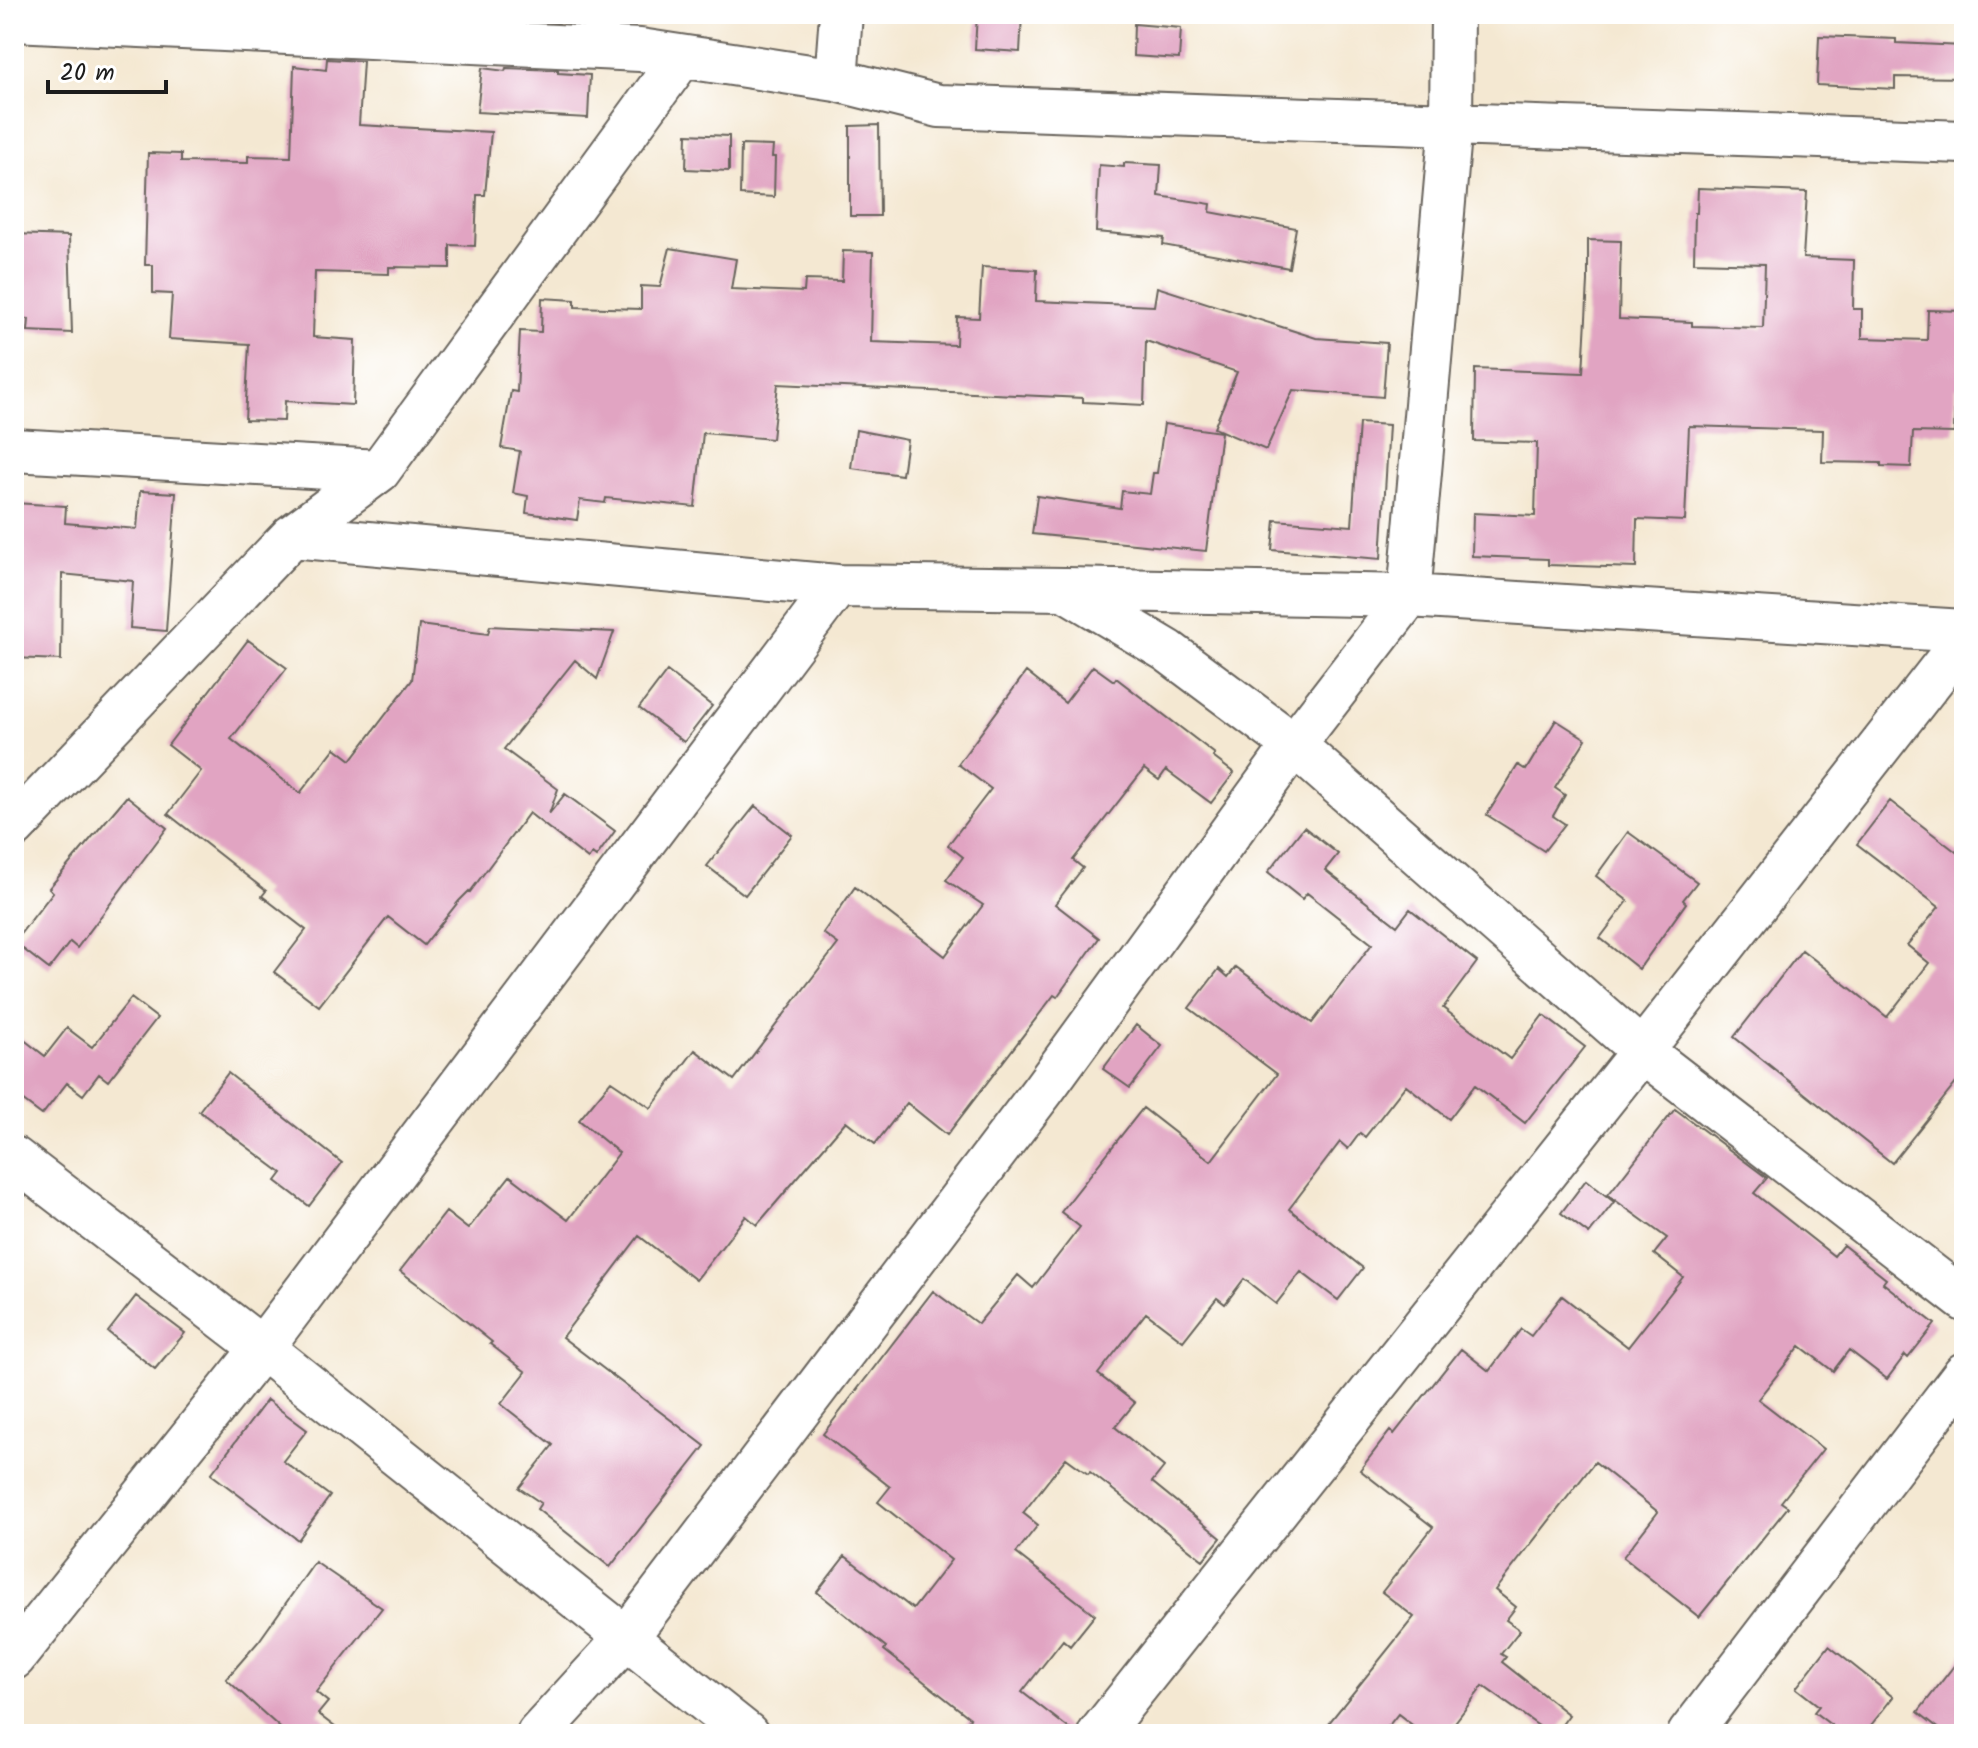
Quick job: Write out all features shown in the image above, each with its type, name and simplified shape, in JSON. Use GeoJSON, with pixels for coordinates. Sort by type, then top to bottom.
{"type":"FeatureCollection","features":[{"type":"Feature","properties":{"kind":"street"},"geometry":{"type":"LineString","coordinates":[[836,80],[841,14]]}},
{"type":"Feature","properties":{"kind":"street"},"geometry":{"type":"LineString","coordinates":[[538,1734],[627,1637],[1043,1090],[1294,745],[1409,596],[1451,123],[1452,14]]}},
{"type":"Feature","properties":{"kind":"street"},"geometry":{"type":"LineString","coordinates":[[14,20],[640,50],[836,80],[939,106],[1964,142]]}},
{"type":"Feature","properties":{"kind":"street"},"geometry":{"type":"LineString","coordinates":[[14,827],[292,536],[379,471],[681,58]]}},
{"type":"Feature","properties":{"kind":"street"},"geometry":{"type":"LineString","coordinates":[[14,450],[379,471]]}},
{"type":"Feature","properties":{"kind":"street"},"geometry":{"type":"LineString","coordinates":[[292,536],[837,586],[1409,596],[1964,631]]}},
{"type":"Feature","properties":{"kind":"street"},"geometry":{"type":"LineString","coordinates":[[14,1658],[262,1348],[837,586]]}},
{"type":"Feature","properties":{"kind":"street"},"geometry":{"type":"LineString","coordinates":[[1064,589],[1168,651],[1294,745],[1642,1051],[1964,1300]]}},
{"type":"Feature","properties":{"kind":"street"},"geometry":{"type":"LineString","coordinates":[[1099,1734],[1642,1051],[1964,639]]}},
{"type":"Feature","properties":{"kind":"street"},"geometry":{"type":"LineString","coordinates":[[14,1158],[262,1348],[747,1734]]}},
{"type":"Feature","properties":{"kind":"street"},"geometry":{"type":"LineString","coordinates":[[1689,1734],[1964,1374]]}},
{"type":"Feature","properties":{"kind":"building"},"geometry":{"type":"Polygon","coordinates":[[[508,14],[560,14],[559,22],[507,20],[508,14]]]}},
{"type":"Feature","properties":{"kind":"building"},"geometry":{"type":"Polygon","coordinates":[[[977,14],[1022,14],[1020,52],[975,49],[977,14]]]}},
{"type":"Feature","properties":{"kind":"building"},"geometry":{"type":"Polygon","coordinates":[[[1134,24],[1181,28],[1179,59],[1133,56],[1134,24]]]}},
{"type":"Feature","properties":{"kind":"building"},"geometry":{"type":"Polygon","coordinates":[[[1819,36],[1964,46],[1964,78],[1895,77],[1895,89],[1817,85],[1819,36]]]}},
{"type":"Feature","properties":{"kind":"building"},"geometry":{"type":"Polygon","coordinates":[[[327,59],[363,61],[359,125],[491,132],[485,195],[477,195],[475,246],[450,245],[450,268],[389,267],[389,274],[315,272],[313,337],[355,340],[353,405],[285,401],[284,421],[245,420],[249,344],[169,339],[172,294],[153,293],[153,265],[145,265],[148,153],[181,154],[181,162],[248,163],[248,156],[291,157],[294,66],[326,70],[327,59]]]}},
{"type":"Feature","properties":{"kind":"building"},"geometry":{"type":"Polygon","coordinates":[[[482,68],[558,70],[558,73],[590,75],[588,118],[477,112],[482,68]]]}},
{"type":"Feature","properties":{"kind":"building"},"geometry":{"type":"Polygon","coordinates":[[[879,125],[880,216],[850,216],[850,126],[879,125]]]}},
{"type":"Feature","properties":{"kind":"building"},"geometry":{"type":"Polygon","coordinates":[[[687,134],[729,136],[729,171],[686,169],[687,134]]]}},
{"type":"Feature","properties":{"kind":"building"},"geometry":{"type":"Polygon","coordinates":[[[741,145],[773,146],[774,197],[740,195],[741,145]]]}},
{"type":"Feature","properties":{"kind":"building"},"geometry":{"type":"Polygon","coordinates":[[[1124,163],[1161,165],[1159,196],[1211,204],[1210,212],[1296,228],[1289,268],[1163,245],[1164,238],[1096,232],[1099,165],[1124,167],[1124,163]]]}},
{"type":"Feature","properties":{"kind":"building"},"geometry":{"type":"Polygon","coordinates":[[[1698,188],[1807,192],[1803,258],[1854,260],[1853,309],[1862,309],[1862,338],[1927,340],[1928,310],[1964,311],[1964,388],[1955,387],[1954,433],[1913,432],[1911,467],[1822,462],[1823,430],[1689,426],[1685,521],[1637,519],[1636,568],[1548,565],[1548,559],[1472,556],[1473,513],[1535,516],[1537,443],[1474,441],[1475,369],[1583,373],[1588,240],[1621,241],[1619,319],[1692,322],[1692,326],[1763,328],[1765,264],[1694,262],[1698,188]]]}},
{"type":"Feature","properties":{"kind":"building"},"geometry":{"type":"Polygon","coordinates":[[[14,234],[69,236],[72,333],[28,331],[29,319],[14,318],[14,234]]]}},
{"type":"Feature","properties":{"kind":"building"},"geometry":{"type":"Polygon","coordinates":[[[670,248],[736,259],[731,289],[804,292],[805,280],[842,281],[843,251],[873,252],[871,342],[956,345],[957,317],[979,318],[982,267],[1037,270],[1036,301],[1154,306],[1157,287],[1316,338],[1387,343],[1383,397],[1293,390],[1266,450],[1214,428],[1237,372],[1146,341],[1144,405],[1083,402],[1083,398],[778,384],[772,439],[703,433],[695,507],[606,498],[605,503],[580,500],[577,520],[526,513],[528,496],[513,493],[520,451],[501,448],[511,391],[517,392],[520,331],[541,332],[542,298],[575,300],[575,307],[641,309],[641,286],[660,287],[670,248]]]}},
{"type":"Feature","properties":{"kind":"building"},"geometry":{"type":"Polygon","coordinates":[[[1359,423],[1389,425],[1381,559],[1272,550],[1275,520],[1352,526],[1359,423]]]}},
{"type":"Feature","properties":{"kind":"building"},"geometry":{"type":"Polygon","coordinates":[[[1164,424],[1221,432],[1206,551],[1032,534],[1037,496],[1120,508],[1122,491],[1150,494],[1153,473],[1157,473],[1164,424]]]}},
{"type":"Feature","properties":{"kind":"building"},"geometry":{"type":"Polygon","coordinates":[[[856,430],[907,440],[902,475],[851,468],[856,430]]]}},
{"type":"Feature","properties":{"kind":"building"},"geometry":{"type":"Polygon","coordinates":[[[140,491],[176,493],[166,631],[130,628],[133,581],[62,574],[61,660],[14,658],[14,503],[66,506],[65,523],[137,529],[140,491]]]}},
{"type":"Feature","properties":{"kind":"building"},"geometry":{"type":"Polygon","coordinates":[[[419,625],[488,634],[490,626],[614,632],[597,679],[575,660],[504,749],[558,789],[549,814],[565,794],[615,831],[596,857],[592,854],[588,859],[529,813],[470,892],[459,901],[424,945],[388,917],[319,1006],[274,972],[306,930],[262,896],[266,891],[168,814],[201,771],[168,745],[248,640],[287,668],[231,739],[300,793],[335,748],[351,760],[412,680],[419,625]]]}},
{"type":"Feature","properties":{"kind":"building"},"geometry":{"type":"Polygon","coordinates":[[[1093,666],[1114,681],[1116,678],[1215,754],[1213,757],[1234,773],[1211,803],[1166,770],[1159,780],[1144,769],[1073,860],[1083,868],[1055,904],[1099,938],[1057,997],[1054,995],[947,1135],[907,1103],[875,1144],[846,1121],[757,1225],[746,1216],[696,1280],[639,1236],[562,1337],[705,1446],[610,1567],[537,1509],[541,1503],[519,1488],[553,1445],[501,1404],[526,1372],[400,1271],[446,1212],[468,1229],[510,1176],[568,1220],[619,1153],[579,1120],[611,1081],[651,1108],[695,1050],[734,1080],[838,944],[823,933],[855,887],[945,956],[983,905],[946,880],[963,857],[948,845],[991,789],[958,764],[1026,672],[1065,703],[1093,666]]]}},
{"type":"Feature","properties":{"kind":"building"},"geometry":{"type":"Polygon","coordinates":[[[667,671],[712,706],[684,742],[639,708],[667,671]]]}},
{"type":"Feature","properties":{"kind":"building"},"geometry":{"type":"Polygon","coordinates":[[[1556,720],[1586,739],[1555,788],[1565,795],[1553,816],[1565,824],[1544,851],[1487,815],[1518,765],[1526,770],[1556,720]]]}},
{"type":"Feature","properties":{"kind":"building"},"geometry":{"type":"Polygon","coordinates":[[[127,796],[167,828],[77,948],[70,942],[49,969],[14,942],[53,892],[49,888],[127,796]]]}},
{"type":"Feature","properties":{"kind":"building"},"geometry":{"type":"Polygon","coordinates":[[[1890,801],[1964,858],[1964,1073],[1892,1163],[1734,1037],[1802,950],[1887,1017],[1929,963],[1907,945],[1939,907],[1857,844],[1890,801]]]}},
{"type":"Feature","properties":{"kind":"building"},"geometry":{"type":"Polygon","coordinates":[[[755,806],[792,835],[745,895],[707,866],[755,806]]]}},
{"type":"Feature","properties":{"kind":"building"},"geometry":{"type":"Polygon","coordinates":[[[1304,827],[1338,854],[1325,870],[1397,926],[1410,909],[1477,962],[1443,1008],[1510,1059],[1543,1015],[1585,1047],[1525,1123],[1475,1085],[1449,1119],[1406,1085],[1365,1137],[1360,1133],[1348,1149],[1340,1142],[1289,1209],[1363,1268],[1338,1300],[1301,1272],[1276,1304],[1244,1279],[1225,1304],[1217,1298],[1183,1341],[1146,1313],[1098,1374],[1135,1403],[1115,1427],[1164,1467],[1152,1482],[1221,1538],[1203,1560],[1090,1472],[1088,1474],[1066,1458],[1023,1513],[1038,1525],[1016,1553],[1095,1615],[1070,1646],[1063,1640],[1022,1692],[1076,1734],[958,1734],[970,1718],[817,1592],[845,1556],[913,1609],[951,1560],[878,1502],[890,1487],[823,1434],[933,1291],[978,1324],[1018,1275],[1033,1288],[1080,1227],[1061,1212],[1143,1108],[1211,1161],[1277,1074],[1189,1008],[1219,969],[1228,977],[1236,967],[1312,1023],[1372,944],[1307,893],[1302,899],[1268,872],[1304,827]]]}},
{"type":"Feature","properties":{"kind":"building"},"geometry":{"type":"Polygon","coordinates":[[[1628,832],[1697,882],[1683,900],[1686,903],[1639,969],[1600,938],[1628,901],[1596,876],[1628,832]]]}},
{"type":"Feature","properties":{"kind":"building"},"geometry":{"type":"Polygon","coordinates":[[[131,998],[157,1018],[108,1081],[99,1074],[83,1095],[67,1083],[42,1115],[14,1094],[14,1032],[45,1056],[67,1028],[92,1047],[131,998]]]}},
{"type":"Feature","properties":{"kind":"building"},"geometry":{"type":"Polygon","coordinates":[[[1136,1025],[1162,1046],[1130,1088],[1103,1069],[1136,1025]]]}},
{"type":"Feature","properties":{"kind":"building"},"geometry":{"type":"Polygon","coordinates":[[[228,1073],[342,1163],[309,1206],[276,1181],[282,1173],[199,1111],[228,1073]]]}},
{"type":"Feature","properties":{"kind":"building"},"geometry":{"type":"Polygon","coordinates":[[[1675,1109],[1767,1178],[1754,1193],[1834,1256],[1843,1245],[1886,1279],[1883,1283],[1935,1324],[1887,1379],[1849,1350],[1833,1371],[1800,1346],[1758,1399],[1823,1449],[1781,1502],[1788,1507],[1699,1617],[1623,1557],[1658,1512],[1595,1462],[1495,1590],[1516,1607],[1506,1620],[1520,1630],[1501,1654],[1506,1657],[1502,1662],[1569,1715],[1555,1734],[1550,1734],[1483,1686],[1446,1734],[1424,1734],[1398,1714],[1382,1734],[1320,1734],[1414,1617],[1382,1592],[1433,1527],[1360,1470],[1390,1431],[1394,1434],[1461,1349],[1489,1371],[1521,1329],[1531,1336],[1562,1296],[1628,1347],[1683,1277],[1654,1254],[1667,1238],[1608,1195],[1675,1109]]]}},
{"type":"Feature","properties":{"kind":"building"},"geometry":{"type":"Polygon","coordinates":[[[1586,1180],[1614,1202],[1589,1234],[1561,1213],[1586,1180]]]}},
{"type":"Feature","properties":{"kind":"building"},"geometry":{"type":"Polygon","coordinates":[[[136,1296],[185,1333],[155,1369],[108,1332],[136,1296]]]}},
{"type":"Feature","properties":{"kind":"building"},"geometry":{"type":"Polygon","coordinates":[[[267,1400],[307,1430],[283,1461],[330,1496],[298,1540],[211,1474],[267,1400]]]}},
{"type":"Feature","properties":{"kind":"building"},"geometry":{"type":"Polygon","coordinates":[[[315,1562],[382,1608],[316,1692],[328,1702],[318,1714],[344,1734],[287,1734],[226,1679],[259,1641],[315,1562]]]}},
{"type":"Feature","properties":{"kind":"building"},"geometry":{"type":"Polygon","coordinates":[[[1829,1646],[1893,1697],[1864,1734],[1843,1734],[1814,1712],[1819,1706],[1796,1688],[1829,1646]]]}},
{"type":"Feature","properties":{"kind":"building"},"geometry":{"type":"Polygon","coordinates":[[[1964,1653],[1964,1734],[1946,1734],[1918,1712],[1964,1653]]]}}]}
